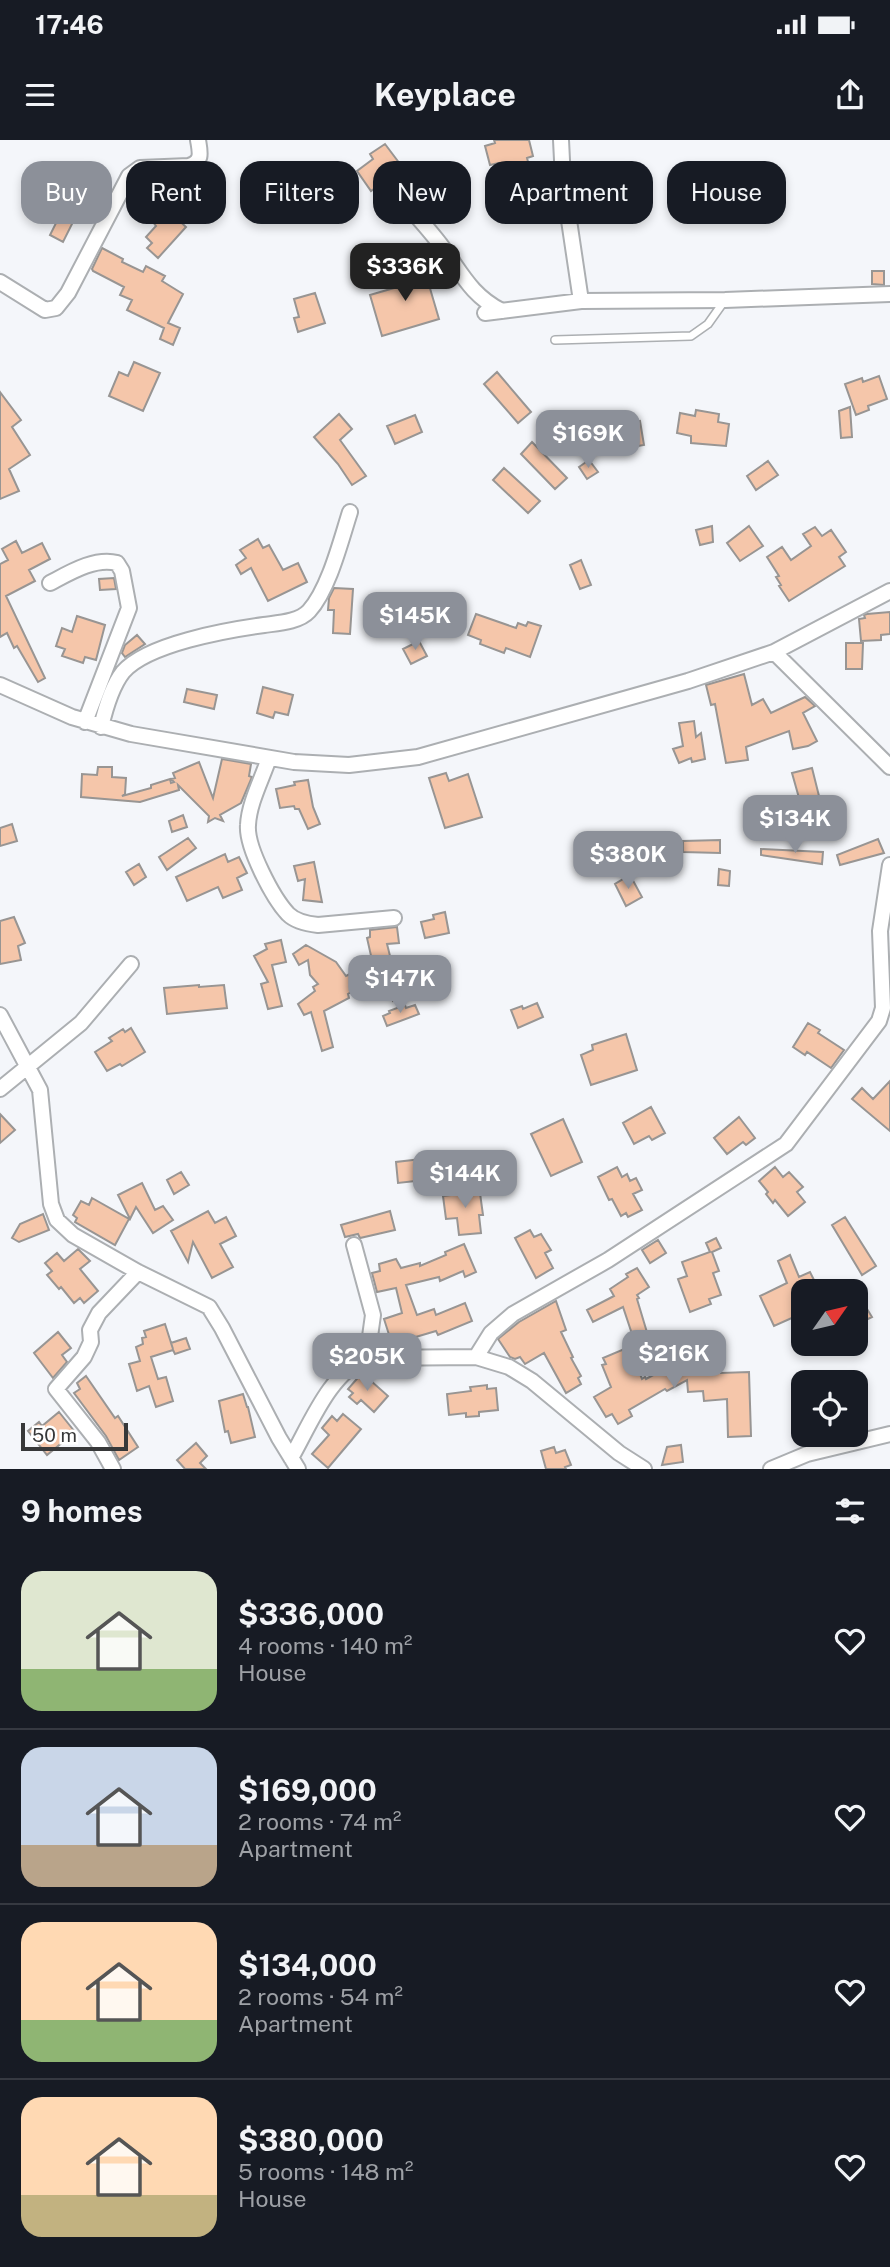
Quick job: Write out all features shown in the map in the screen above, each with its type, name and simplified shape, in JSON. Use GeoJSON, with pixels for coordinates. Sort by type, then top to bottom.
{"type":"FeatureCollection","features":[{"type":"Feature","properties":{"kind":"street"},"geometry":{"type":"LineString","coordinates":[[0,282],[44,310],[56,308],[68,293],[129,176],[140,167],[196,164],[200,156],[198,140]]}},
{"type":"Feature","properties":{"kind":"street"},"geometry":{"type":"LineString","coordinates":[[561,140],[562,180],[581,301]]}},
{"type":"Feature","properties":{"kind":"street"},"geometry":{"type":"LineString","coordinates":[[423,224],[442,246],[466,282],[485,302],[502,311]]}},
{"type":"Feature","properties":{"kind":"street"},"geometry":{"type":"LineString","coordinates":[[485,313],[581,301],[725,300],[890,294]]}},
{"type":"Feature","properties":{"kind":"street"},"geometry":{"type":"LineString","coordinates":[[101,727],[104,712],[122,674],[131,665],[163,648],[223,631],[288,622],[308,612],[327,579],[351,512]]}},
{"type":"Feature","properties":{"kind":"street"},"geometry":{"type":"LineString","coordinates":[[50,583],[79,568],[109,561],[117,563],[122,571],[129,608],[85,722]]}},
{"type":"Feature","properties":{"kind":"street"},"geometry":{"type":"LineString","coordinates":[[0,685],[101,727],[207,749],[294,762],[349,765],[418,757],[688,681],[774,652],[890,591]]}},
{"type":"Feature","properties":{"kind":"street"},"geometry":{"type":"LineString","coordinates":[[774,652],[889,760]]}},
{"type":"Feature","properties":{"kind":"street"},"geometry":{"type":"LineString","coordinates":[[270,758],[247,826],[262,872],[289,915],[307,924],[318,925],[394,918]]}},
{"type":"Feature","properties":{"kind":"street"},"geometry":{"type":"LineString","coordinates":[[476,1357],[491,1333],[513,1314],[608,1260],[786,1143],[879,1021],[883,1008],[880,931],[890,865]]}},
{"type":"Feature","properties":{"kind":"street"},"geometry":{"type":"LineString","coordinates":[[0,1088],[81,1023],[131,964]]}},
{"type":"Feature","properties":{"kind":"street"},"geometry":{"type":"LineString","coordinates":[[0,1015],[40,1090],[53,1213],[73,1235],[138,1272],[209,1307],[295,1463]]}},
{"type":"Feature","properties":{"kind":"street"},"geometry":{"type":"LineString","coordinates":[[354,1245],[373,1315],[367,1358]]}},
{"type":"Feature","properties":{"kind":"street"},"geometry":{"type":"LineString","coordinates":[[113,1469],[98,1442],[56,1389],[84,1357],[91,1342],[90,1330],[99,1313],[138,1272]]}},
{"type":"Feature","properties":{"kind":"street"},"geometry":{"type":"LineString","coordinates":[[295,1463],[335,1381],[354,1363],[367,1358],[476,1357],[509,1367],[532,1381],[619,1453],[644,1469]]}},
{"type":"Feature","properties":{"kind":"street"},"geometry":{"type":"LineString","coordinates":[[771,1469],[807,1454],[890,1434]]}},
{"type":"Feature","properties":{"kind":"lane"},"geometry":{"type":"LineString","coordinates":[[555,340],[691,336],[708,324],[725,300]]}},
{"type":"Feature","properties":{"kind":"building"},"geometry":{"type":"Polygon","coordinates":[[[494,140],[529,140],[533,156],[527,158],[528,161],[489,161],[485,146],[495,143],[494,140]]]}},
{"type":"Feature","properties":{"kind":"building"},"geometry":{"type":"Polygon","coordinates":[[[385,144],[398,161],[373,161],[371,191],[359,174],[359,170],[373,159],[370,154],[385,144]]]}},
{"type":"Feature","properties":{"kind":"building"},"geometry":{"type":"Polygon","coordinates":[[[56,224],[72,224],[63,242],[50,235],[56,224]]]}},
{"type":"Feature","properties":{"kind":"building"},"geometry":{"type":"Polygon","coordinates":[[[154,224],[183,224],[186,227],[158,258],[147,248],[152,243],[146,237],[156,226],[154,224]]]}},
{"type":"Feature","properties":{"kind":"building"},"geometry":{"type":"Polygon","coordinates":[[[102,248],[143,272],[146,266],[165,276],[162,281],[183,294],[168,323],[180,328],[173,345],[160,339],[164,328],[127,310],[132,300],[120,295],[124,287],[93,271],[102,248]]]}},
{"type":"Feature","properties":{"kind":"building"},"geometry":{"type":"Polygon","coordinates":[[[424,268],[439,319],[382,336],[370,295],[394,288],[391,277],[424,268]]]}},
{"type":"Feature","properties":{"kind":"building"},"geometry":{"type":"Polygon","coordinates":[[[872,271],[884,271],[884,285],[872,284],[872,271]]]}},
{"type":"Feature","properties":{"kind":"building"},"geometry":{"type":"Polygon","coordinates":[[[315,293],[325,323],[298,332],[294,318],[299,317],[294,299],[315,293]]]}},
{"type":"Feature","properties":{"kind":"building"},"geometry":{"type":"Polygon","coordinates":[[[134,362],[160,373],[143,411],[109,396],[119,372],[128,376],[134,362]]]}},
{"type":"Feature","properties":{"kind":"building"},"geometry":{"type":"Polygon","coordinates":[[[497,372],[531,412],[518,423],[484,384],[497,372]]]}},
{"type":"Feature","properties":{"kind":"building"},"geometry":{"type":"Polygon","coordinates":[[[879,376],[887,399],[868,406],[869,410],[856,415],[845,384],[862,378],[863,382],[879,376]]]}},
{"type":"Feature","properties":{"kind":"building"},"geometry":{"type":"Polygon","coordinates":[[[0,392],[21,420],[12,427],[30,455],[9,469],[19,491],[0,499],[0,392]]]}},
{"type":"Feature","properties":{"kind":"building"},"geometry":{"type":"Polygon","coordinates":[[[850,407],[852,437],[841,438],[839,411],[850,407]]]}},
{"type":"Feature","properties":{"kind":"building"},"geometry":{"type":"Polygon","coordinates":[[[696,410],[719,414],[718,422],[729,424],[726,446],[691,443],[691,436],[677,433],[680,413],[695,416],[696,410]]]}},
{"type":"Feature","properties":{"kind":"building"},"geometry":{"type":"Polygon","coordinates":[[[339,414],[352,429],[340,440],[366,476],[352,485],[314,437],[339,414]]]}},
{"type":"Feature","properties":{"kind":"building"},"geometry":{"type":"Polygon","coordinates":[[[415,415],[422,432],[395,444],[387,426],[415,415]]]}},
{"type":"Feature","properties":{"kind":"building"},"geometry":{"type":"Polygon","coordinates":[[[566,416],[574,429],[564,435],[556,422],[566,416]]]}},
{"type":"Feature","properties":{"kind":"building"},"geometry":{"type":"Polygon","coordinates":[[[640,421],[644,445],[620,449],[617,432],[630,429],[629,423],[640,421]]]}},
{"type":"Feature","properties":{"kind":"building"},"geometry":{"type":"Polygon","coordinates":[[[532,442],[567,478],[555,489],[521,454],[532,442]]]}},
{"type":"Feature","properties":{"kind":"building"},"geometry":{"type":"Polygon","coordinates":[[[589,460],[598,472],[587,479],[579,467],[589,460]]]}},
{"type":"Feature","properties":{"kind":"building"},"geometry":{"type":"Polygon","coordinates":[[[768,461],[778,475],[756,490],[747,476],[768,461]]]}},
{"type":"Feature","properties":{"kind":"building"},"geometry":{"type":"Polygon","coordinates":[[[504,468],[540,501],[528,513],[493,480],[504,468]]]}},
{"type":"Feature","properties":{"kind":"building"},"geometry":{"type":"Polygon","coordinates":[[[712,526],[713,542],[700,545],[696,530],[712,526]]]}},
{"type":"Feature","properties":{"kind":"building"},"geometry":{"type":"Polygon","coordinates":[[[749,526],[763,546],[740,561],[727,543],[749,526]]]}},
{"type":"Feature","properties":{"kind":"building"},"geometry":{"type":"Polygon","coordinates":[[[815,527],[822,536],[831,530],[846,552],[839,557],[845,566],[789,601],[779,586],[781,585],[776,577],[779,576],[767,557],[782,547],[791,560],[811,546],[803,534],[815,527]]]}},
{"type":"Feature","properties":{"kind":"building"},"geometry":{"type":"Polygon","coordinates":[[[258,539],[263,548],[269,545],[283,570],[298,563],[307,582],[268,601],[251,568],[241,574],[236,565],[246,558],[240,550],[258,539]]]}},
{"type":"Feature","properties":{"kind":"building"},"geometry":{"type":"Polygon","coordinates":[[[16,541],[22,553],[42,543],[50,559],[29,570],[35,581],[6,596],[45,678],[38,682],[17,646],[14,648],[7,633],[0,637],[0,564],[8,560],[2,549],[16,541]]]}},
{"type":"Feature","properties":{"kind":"building"},"geometry":{"type":"Polygon","coordinates":[[[581,560],[591,585],[580,589],[570,565],[581,560]]]}},
{"type":"Feature","properties":{"kind":"building"},"geometry":{"type":"Polygon","coordinates":[[[114,578],[116,589],[100,590],[99,579],[114,578]]]}},
{"type":"Feature","properties":{"kind":"building"},"geometry":{"type":"Polygon","coordinates":[[[334,588],[353,589],[350,634],[333,633],[334,610],[328,610],[329,598],[334,588]]]}},
{"type":"Feature","properties":{"kind":"building"},"geometry":{"type":"Polygon","coordinates":[[[890,612],[890,634],[881,635],[881,640],[861,641],[859,619],[865,618],[864,615],[867,614],[890,612]]]}},
{"type":"Feature","properties":{"kind":"building"},"geometry":{"type":"Polygon","coordinates":[[[476,614],[516,628],[518,623],[526,626],[528,622],[541,626],[530,657],[506,648],[504,653],[480,644],[481,640],[468,635],[476,614]]]}},
{"type":"Feature","properties":{"kind":"building"},"geometry":{"type":"Polygon","coordinates":[[[77,616],[105,625],[96,660],[85,657],[83,663],[62,656],[65,649],[56,646],[62,628],[72,632],[77,616]]]}},
{"type":"Feature","properties":{"kind":"building"},"geometry":{"type":"Polygon","coordinates":[[[137,635],[145,644],[125,657],[122,653],[125,645],[137,635]]]}},
{"type":"Feature","properties":{"kind":"building"},"geometry":{"type":"Polygon","coordinates":[[[419,641],[427,656],[411,664],[403,649],[419,641]]]}},
{"type":"Feature","properties":{"kind":"building"},"geometry":{"type":"Polygon","coordinates":[[[846,643],[863,643],[862,669],[846,669],[846,643]]]}},
{"type":"Feature","properties":{"kind":"building"},"geometry":{"type":"Polygon","coordinates":[[[744,674],[752,705],[763,699],[771,713],[805,697],[815,706],[803,713],[817,741],[793,749],[789,731],[746,747],[748,760],[726,763],[715,704],[711,705],[706,685],[744,674]]]}},
{"type":"Feature","properties":{"kind":"building"},"geometry":{"type":"Polygon","coordinates":[[[263,687],[293,695],[288,715],[275,712],[273,718],[257,713],[263,687]]]}},
{"type":"Feature","properties":{"kind":"building"},"geometry":{"type":"Polygon","coordinates":[[[187,689],[217,695],[214,709],[184,702],[187,689]]]}},
{"type":"Feature","properties":{"kind":"building"},"geometry":{"type":"Polygon","coordinates":[[[694,721],[696,737],[701,733],[705,759],[692,762],[691,758],[679,763],[673,749],[683,746],[679,723],[694,721]]]}},
{"type":"Feature","properties":{"kind":"building"},"geometry":{"type":"Polygon","coordinates":[[[222,759],[251,764],[249,776],[252,777],[241,803],[220,815],[223,821],[215,818],[208,822],[209,816],[178,785],[179,790],[140,802],[81,797],[82,774],[97,775],[98,767],[112,767],[112,777],[126,778],[125,794],[122,796],[151,788],[151,785],[170,779],[171,783],[174,782],[171,779],[175,778],[173,773],[199,762],[213,798],[222,759]]]}},
{"type":"Feature","properties":{"kind":"building"},"geometry":{"type":"Polygon","coordinates":[[[812,768],[820,800],[801,805],[792,773],[812,768]]]}},
{"type":"Feature","properties":{"kind":"building"},"geometry":{"type":"Polygon","coordinates":[[[446,773],[449,781],[468,774],[482,817],[445,828],[429,778],[446,773]]]}},
{"type":"Feature","properties":{"kind":"building"},"geometry":{"type":"Polygon","coordinates":[[[308,780],[313,807],[320,824],[308,829],[299,809],[294,806],[280,808],[276,789],[308,780]]]}},
{"type":"Feature","properties":{"kind":"building"},"geometry":{"type":"Polygon","coordinates":[[[183,815],[187,827],[172,832],[169,821],[183,815]]]}},
{"type":"Feature","properties":{"kind":"building"},"geometry":{"type":"Polygon","coordinates":[[[12,824],[17,841],[0,846],[0,828],[12,824]]]}},
{"type":"Feature","properties":{"kind":"building"},"geometry":{"type":"Polygon","coordinates":[[[188,838],[196,848],[167,870],[159,857],[188,838]]]}},
{"type":"Feature","properties":{"kind":"building"},"geometry":{"type":"Polygon","coordinates":[[[878,839],[884,853],[840,865],[837,855],[878,839]]]}},
{"type":"Feature","properties":{"kind":"building"},"geometry":{"type":"Polygon","coordinates":[[[720,840],[720,853],[683,852],[683,841],[720,840]]]}},
{"type":"Feature","properties":{"kind":"building"},"geometry":{"type":"Polygon","coordinates":[[[761,849],[823,852],[822,864],[761,855],[761,849]]]}},
{"type":"Feature","properties":{"kind":"building"},"geometry":{"type":"Polygon","coordinates":[[[225,854],[228,862],[239,857],[247,873],[237,878],[242,890],[223,898],[218,887],[187,901],[176,877],[225,854]]]}},
{"type":"Feature","properties":{"kind":"building"},"geometry":{"type":"Polygon","coordinates":[[[314,862],[322,902],[303,900],[305,879],[298,881],[294,866],[314,862]]]}},
{"type":"Feature","properties":{"kind":"building"},"geometry":{"type":"Polygon","coordinates":[[[139,864],[146,877],[134,885],[126,872],[139,864]]]}},
{"type":"Feature","properties":{"kind":"building"},"geometry":{"type":"Polygon","coordinates":[[[719,869],[730,871],[729,886],[718,885],[719,869]]]}},
{"type":"Feature","properties":{"kind":"building"},"geometry":{"type":"Polygon","coordinates":[[[630,875],[642,897],[626,906],[615,884],[630,875]]]}},
{"type":"Feature","properties":{"kind":"building"},"geometry":{"type":"Polygon","coordinates":[[[445,912],[449,933],[425,938],[421,922],[434,919],[433,915],[445,912]]]}},
{"type":"Feature","properties":{"kind":"building"},"geometry":{"type":"Polygon","coordinates":[[[14,917],[25,943],[18,946],[21,960],[0,964],[0,921],[14,917]]]}},
{"type":"Feature","properties":{"kind":"building"},"geometry":{"type":"Polygon","coordinates":[[[397,927],[399,943],[387,944],[393,968],[395,972],[398,971],[404,987],[400,988],[403,998],[393,1001],[389,989],[379,991],[367,938],[370,937],[370,930],[397,927]]]}},
{"type":"Feature","properties":{"kind":"building"},"geometry":{"type":"Polygon","coordinates":[[[281,940],[286,962],[272,965],[282,1006],[268,1009],[261,984],[268,982],[254,956],[267,949],[265,944],[281,940]]]}},
{"type":"Feature","properties":{"kind":"building"},"geometry":{"type":"Polygon","coordinates":[[[306,945],[336,962],[346,976],[352,973],[358,988],[348,994],[349,998],[324,1011],[333,1047],[322,1051],[311,1012],[304,1015],[298,1004],[315,991],[313,987],[318,984],[310,975],[308,960],[299,965],[293,954],[306,945]]]}},
{"type":"Feature","properties":{"kind":"building"},"geometry":{"type":"Polygon","coordinates":[[[224,985],[227,1008],[167,1014],[164,988],[224,985]]]}},
{"type":"Feature","properties":{"kind":"building"},"geometry":{"type":"Polygon","coordinates":[[[537,1003],[543,1017],[518,1028],[511,1010],[522,1006],[523,1009],[537,1003]]]}},
{"type":"Feature","properties":{"kind":"building"},"geometry":{"type":"Polygon","coordinates":[[[405,1005],[406,1008],[415,1005],[419,1014],[387,1026],[383,1016],[405,1005]]]}},
{"type":"Feature","properties":{"kind":"building"},"geometry":{"type":"Polygon","coordinates":[[[808,1023],[844,1050],[831,1068],[807,1052],[805,1055],[793,1047],[808,1023]]]}},
{"type":"Feature","properties":{"kind":"building"},"geometry":{"type":"Polygon","coordinates":[[[131,1028],[145,1052],[122,1066],[120,1064],[107,1071],[95,1052],[112,1041],[109,1038],[123,1029],[125,1032],[131,1028]]]}},
{"type":"Feature","properties":{"kind":"building"},"geometry":{"type":"Polygon","coordinates":[[[626,1034],[637,1070],[591,1085],[581,1055],[593,1050],[592,1045],[626,1034]]]}},
{"type":"Feature","properties":{"kind":"building"},"geometry":{"type":"Polygon","coordinates":[[[890,1081],[890,1131],[852,1099],[862,1088],[873,1099],[890,1081]]]}},
{"type":"Feature","properties":{"kind":"building"},"geometry":{"type":"Polygon","coordinates":[[[651,1107],[665,1133],[652,1140],[649,1136],[634,1144],[623,1123],[651,1107]]]}},
{"type":"Feature","properties":{"kind":"building"},"geometry":{"type":"Polygon","coordinates":[[[0,1114],[15,1130],[0,1143],[0,1114]]]}},
{"type":"Feature","properties":{"kind":"building"},"geometry":{"type":"Polygon","coordinates":[[[739,1117],[755,1138],[746,1145],[743,1142],[727,1154],[714,1138],[739,1117]]]}},
{"type":"Feature","properties":{"kind":"building"},"geometry":{"type":"Polygon","coordinates":[[[563,1119],[582,1162],[551,1176],[531,1134],[563,1119]]]}},
{"type":"Feature","properties":{"kind":"building"},"geometry":{"type":"Polygon","coordinates":[[[430,1158],[433,1179],[398,1183],[396,1162],[430,1158]]]}},
{"type":"Feature","properties":{"kind":"building"},"geometry":{"type":"Polygon","coordinates":[[[617,1167],[622,1177],[627,1174],[630,1181],[636,1178],[642,1190],[633,1194],[642,1210],[628,1217],[626,1213],[621,1216],[612,1199],[609,1200],[598,1177],[617,1167]]]}},
{"type":"Feature","properties":{"kind":"building"},"geometry":{"type":"Polygon","coordinates":[[[775,1167],[783,1177],[789,1172],[803,1187],[797,1192],[805,1202],[788,1216],[775,1200],[773,1203],[759,1181],[775,1167]]]}},
{"type":"Feature","properties":{"kind":"building"},"geometry":{"type":"Polygon","coordinates":[[[181,1172],[189,1185],[174,1194],[167,1180],[181,1172]]]}},
{"type":"Feature","properties":{"kind":"building"},"geometry":{"type":"Polygon","coordinates":[[[142,1183],[155,1210],[163,1206],[173,1220],[153,1233],[136,1207],[130,1219],[118,1195],[142,1183]]]}},
{"type":"Feature","properties":{"kind":"building"},"geometry":{"type":"Polygon","coordinates":[[[479,1186],[483,1215],[479,1215],[481,1233],[459,1235],[457,1218],[446,1219],[443,1196],[460,1194],[459,1188],[479,1186]]]}},
{"type":"Feature","properties":{"kind":"building"},"geometry":{"type":"Polygon","coordinates":[[[92,1198],[129,1219],[115,1245],[75,1222],[77,1218],[73,1215],[81,1201],[89,1205],[92,1198]]]}},
{"type":"Feature","properties":{"kind":"building"},"geometry":{"type":"Polygon","coordinates":[[[208,1211],[215,1223],[226,1217],[236,1236],[220,1244],[233,1267],[212,1278],[193,1242],[188,1262],[171,1231],[208,1211]]]}},
{"type":"Feature","properties":{"kind":"building"},"geometry":{"type":"Polygon","coordinates":[[[390,1211],[395,1230],[360,1238],[358,1234],[345,1237],[341,1225],[390,1211]]]}},
{"type":"Feature","properties":{"kind":"building"},"geometry":{"type":"Polygon","coordinates":[[[43,1214],[49,1230],[19,1242],[12,1238],[20,1224],[43,1214]]]}},
{"type":"Feature","properties":{"kind":"building"},"geometry":{"type":"Polygon","coordinates":[[[845,1217],[876,1266],[862,1275],[832,1225],[845,1217]]]}},
{"type":"Feature","properties":{"kind":"building"},"geometry":{"type":"Polygon","coordinates":[[[530,1230],[534,1237],[541,1234],[551,1250],[545,1253],[553,1268],[536,1278],[515,1238],[530,1230]]]}},
{"type":"Feature","properties":{"kind":"building"},"geometry":{"type":"Polygon","coordinates":[[[716,1238],[721,1248],[712,1252],[719,1271],[713,1273],[721,1295],[709,1299],[711,1304],[690,1312],[678,1279],[687,1276],[682,1262],[710,1252],[706,1243],[716,1238]]]}},
{"type":"Feature","properties":{"kind":"building"},"geometry":{"type":"Polygon","coordinates":[[[658,1240],[666,1253],[650,1263],[642,1250],[658,1240]]]}},
{"type":"Feature","properties":{"kind":"building"},"geometry":{"type":"Polygon","coordinates":[[[464,1244],[476,1272],[465,1277],[463,1271],[440,1281],[439,1277],[406,1285],[417,1315],[434,1309],[436,1315],[465,1303],[472,1321],[438,1335],[436,1331],[392,1344],[384,1319],[402,1313],[396,1288],[377,1292],[372,1273],[380,1271],[379,1264],[396,1259],[401,1268],[420,1263],[420,1266],[464,1244]]]}},
{"type":"Feature","properties":{"kind":"building"},"geometry":{"type":"Polygon","coordinates":[[[78,1249],[90,1261],[80,1269],[98,1291],[84,1303],[80,1298],[74,1303],[61,1287],[59,1289],[47,1275],[52,1271],[45,1263],[57,1253],[64,1261],[78,1249]]]}},
{"type":"Feature","properties":{"kind":"building"},"geometry":{"type":"Polygon","coordinates":[[[790,1255],[799,1277],[810,1272],[814,1279],[791,1279],[791,1318],[774,1326],[760,1296],[787,1283],[778,1261],[790,1255]]]}},
{"type":"Feature","properties":{"kind":"building"},"geometry":{"type":"Polygon","coordinates":[[[637,1268],[649,1287],[637,1295],[637,1299],[649,1339],[635,1343],[623,1307],[593,1322],[587,1310],[614,1296],[610,1289],[637,1268]]]}},
{"type":"Feature","properties":{"kind":"building"},"geometry":{"type":"Polygon","coordinates":[[[556,1301],[566,1330],[561,1332],[581,1376],[578,1378],[581,1384],[566,1393],[544,1353],[525,1364],[520,1357],[510,1357],[498,1339],[519,1322],[556,1301]]]}},
{"type":"Feature","properties":{"kind":"building"},"geometry":{"type":"Polygon","coordinates":[[[165,1324],[171,1343],[186,1338],[190,1349],[175,1354],[173,1350],[151,1357],[158,1379],[166,1377],[173,1401],[156,1407],[149,1386],[137,1391],[129,1364],[140,1361],[136,1347],[143,1344],[142,1338],[146,1337],[144,1331],[165,1324]]]}},
{"type":"Feature","properties":{"kind":"building"},"geometry":{"type":"Polygon","coordinates":[[[58,1332],[71,1348],[62,1355],[67,1362],[53,1378],[34,1353],[58,1332]]]}},
{"type":"Feature","properties":{"kind":"building"},"geometry":{"type":"Polygon","coordinates":[[[629,1347],[642,1379],[666,1368],[680,1368],[680,1373],[721,1370],[721,1373],[749,1372],[751,1436],[728,1437],[727,1399],[704,1401],[703,1391],[688,1392],[687,1380],[667,1391],[665,1389],[629,1410],[632,1416],[618,1424],[612,1414],[606,1417],[594,1397],[611,1387],[602,1365],[606,1364],[603,1358],[629,1347]]]}},
{"type":"Feature","properties":{"kind":"building"},"geometry":{"type":"Polygon","coordinates":[[[362,1373],[388,1396],[374,1412],[361,1400],[357,1404],[349,1397],[353,1393],[348,1389],[362,1373]]]}},
{"type":"Feature","properties":{"kind":"building"},"geometry":{"type":"Polygon","coordinates":[[[86,1376],[115,1418],[118,1416],[138,1447],[119,1460],[106,1436],[74,1393],[80,1389],[77,1383],[86,1376]]]}},
{"type":"Feature","properties":{"kind":"building"},"geometry":{"type":"Polygon","coordinates":[[[487,1385],[487,1389],[496,1388],[498,1410],[479,1412],[479,1416],[466,1417],[466,1413],[449,1415],[447,1394],[471,1391],[470,1387],[487,1385]]]}},
{"type":"Feature","properties":{"kind":"building"},"geometry":{"type":"Polygon","coordinates":[[[243,1394],[255,1437],[231,1443],[228,1431],[225,1432],[219,1401],[243,1394]]]}},
{"type":"Feature","properties":{"kind":"building"},"geometry":{"type":"Polygon","coordinates":[[[59,1412],[75,1432],[47,1455],[28,1431],[39,1422],[42,1426],[59,1412]]]}},
{"type":"Feature","properties":{"kind":"building"},"geometry":{"type":"Polygon","coordinates":[[[343,1414],[361,1429],[328,1468],[312,1454],[329,1435],[322,1428],[332,1416],[337,1421],[343,1414]]]}},
{"type":"Feature","properties":{"kind":"building"},"geometry":{"type":"Polygon","coordinates":[[[196,1443],[207,1456],[200,1463],[206,1469],[185,1469],[177,1460],[196,1443]]]}},
{"type":"Feature","properties":{"kind":"building"},"geometry":{"type":"Polygon","coordinates":[[[681,1445],[683,1462],[662,1465],[667,1447],[681,1445]]]}},
{"type":"Feature","properties":{"kind":"building"},"geometry":{"type":"Polygon","coordinates":[[[554,1447],[556,1453],[565,1450],[571,1465],[565,1467],[566,1469],[546,1469],[541,1451],[554,1447]]]}}]}
